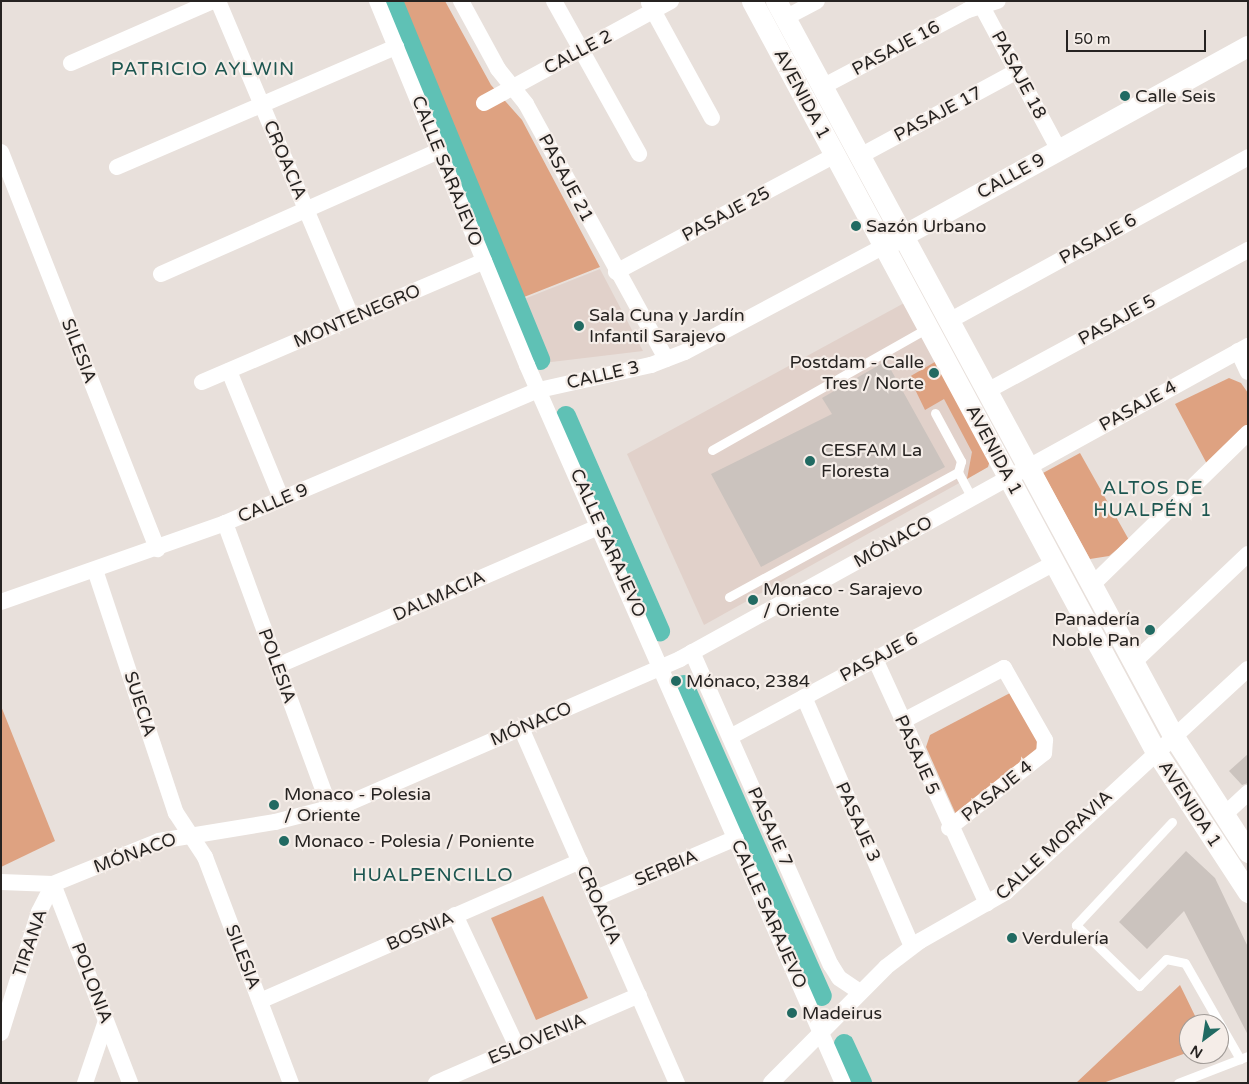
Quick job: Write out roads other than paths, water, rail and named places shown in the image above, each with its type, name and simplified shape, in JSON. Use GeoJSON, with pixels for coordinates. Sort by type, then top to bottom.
{"type":"FeatureCollection","features":[{"type":"Feature","properties":{"kind":"street"},"geometry":{"type":"LineString","coordinates":[[71,63],[213,1]]}},
{"type":"Feature","properties":{"kind":"street","name":"CROACIA"},"geometry":{"type":"LineString","coordinates":[[218,1],[352,318]]}},
{"type":"Feature","properties":{"kind":"street","name":"CALLE SARAJEVO"},"geometry":{"type":"LineString","coordinates":[[377,1],[539,390],[843,1083]]}},
{"type":"Feature","properties":{"kind":"street","name":"PASAJE 21"},"geometry":{"type":"LineString","coordinates":[[461,1],[498,69],[526,104],[616,272],[666,359]]}},
{"type":"Feature","properties":{"kind":"street"},"geometry":{"type":"LineString","coordinates":[[554,1],[639,154]]}},
{"type":"Feature","properties":{"kind":"street","name":"CALLE 2"},"geometry":{"type":"LineString","coordinates":[[484,103],[581,50],[651,6],[671,1]]}},
{"type":"Feature","properties":{"kind":"street","name":"AVENIDA 1"},"geometry":{"type":"LineString","coordinates":[[752,1],[1155,750],[1248,892]]}},
{"type":"Feature","properties":{"kind":"street"},"geometry":{"type":"LineString","coordinates":[[781,10],[817,1]]}},
{"type":"Feature","properties":{"kind":"street","name":"PASAJE 16"},"geometry":{"type":"LineString","coordinates":[[822,87],[980,4],[998,1]]}},
{"type":"Feature","properties":{"kind":"street","name":"PASAJE 18"},"geometry":{"type":"LineString","coordinates":[[980,4],[1059,150]]}},
{"type":"Feature","properties":{"kind":"street"},"geometry":{"type":"LineString","coordinates":[[651,6],[712,118]]}},
{"type":"Feature","properties":{"kind":"street","name":"AVENIDA 1"},"geometry":{"type":"LineString","coordinates":[[781,10],[1174,737],[1223,816],[1248,852]]}},
{"type":"Feature","properties":{"kind":"street","name":"CALLE 9"},"geometry":{"type":"LineString","coordinates":[[666,359],[884,246],[1248,46]]}},
{"type":"Feature","properties":{"kind":"street"},"geometry":{"type":"LineString","coordinates":[[116,167],[396,47]]}},
{"type":"Feature","properties":{"kind":"street","name":"PASAJE 17"},"geometry":{"type":"LineString","coordinates":[[860,156],[1017,71]]}},
{"type":"Feature","properties":{"kind":"street"},"geometry":{"type":"LineString","coordinates":[[162,274],[439,151]]}},
{"type":"Feature","properties":{"kind":"street","name":"SILESIA"},"geometry":{"type":"LineString","coordinates":[[1,152],[157,549]]}},
{"type":"Feature","properties":{"kind":"street","name":"PASAJE 25"},"geometry":{"type":"LineString","coordinates":[[616,272],[835,155]]}},
{"type":"Feature","properties":{"kind":"street","name":"PASAJE 6"},"geometry":{"type":"LineString","coordinates":[[949,321],[1248,156]]}},
{"type":"Feature","properties":{"kind":"street","name":"PASAJE 5"},"geometry":{"type":"LineString","coordinates":[[987,391],[1248,250]]}},
{"type":"Feature","properties":{"kind":"street","name":"MONTENEGRO"},"geometry":{"type":"LineString","coordinates":[[202,382],[484,261]]}},
{"type":"Feature","properties":{"kind":"street"},"geometry":{"type":"LineString","coordinates":[[1243,348],[1248,372]]}},
{"type":"Feature","properties":{"kind":"street","name":"PASAJE 4"},"geometry":{"type":"LineString","coordinates":[[1028,467],[1243,348]]}},
{"type":"Feature","properties":{"kind":"street","name":"CALLE 3"},"geometry":{"type":"LineString","coordinates":[[539,390],[666,359]]}},
{"type":"Feature","properties":{"kind":"street"},"geometry":{"type":"LineString","coordinates":[[229,371],[282,500]]}},
{"type":"Feature","properties":{"kind":"street","name":"CALLE 9"},"geometry":{"type":"LineString","coordinates":[[1,602],[157,549],[225,523],[539,390]]}},
{"type":"Feature","properties":{"kind":"street"},"geometry":{"type":"LineString","coordinates":[[1092,584],[1248,433]]}},
{"type":"Feature","properties":{"kind":"street","name":"MÓNACO"},"geometry":{"type":"LineString","coordinates":[[1,882],[53,884],[159,841],[330,810],[662,667],[1028,467]]}},
{"type":"Feature","properties":{"kind":"street","name":"POLESIA"},"geometry":{"type":"LineString","coordinates":[[225,523],[330,810]]}},
{"type":"Feature","properties":{"kind":"street","name":"DALMACIA"},"geometry":{"type":"LineString","coordinates":[[277,666],[600,526]]}},
{"type":"Feature","properties":{"kind":"street"},"geometry":{"type":"LineString","coordinates":[[1134,662],[1248,554]]}},
{"type":"Feature","properties":{"kind":"street","name":"PASAJE 6"},"geometry":{"type":"LineString","coordinates":[[730,737],[1056,563]]}},
{"type":"Feature","properties":{"kind":"street","name":"SUECIA"},"geometry":{"type":"LineString","coordinates":[[95,570],[176,813],[191,834]]}},
{"type":"Feature","properties":{"kind":"street","name":"PASAJE 7"},"geometry":{"type":"LineString","coordinates":[[692,652],[831,965],[839,978],[860,992]]}},
{"type":"Feature","properties":{"kind":"street","name":"PASAJE 5"},"geometry":{"type":"LineString","coordinates":[[875,659],[949,828],[987,904]]}},
{"type":"Feature","properties":{"kind":"street","name":"PASAJE 4"},"geometry":{"type":"LineString","coordinates":[[903,721],[1004,668],[1046,740],[1044,753],[949,828]]}},
{"type":"Feature","properties":{"kind":"street","name":"CALLE MORAVIA"},"geometry":{"type":"LineString","coordinates":[[771,1083],[860,992],[912,946],[987,904],[1014,885],[1155,750],[1174,737],[1248,669]]}},
{"type":"Feature","properties":{"kind":"street","name":"PASAJE 3"},"geometry":{"type":"LineString","coordinates":[[804,697],[912,946]]}},
{"type":"Feature","properties":{"kind":"street","name":"CROACIA"},"geometry":{"type":"LineString","coordinates":[[521,728],[677,1083]]}},
{"type":"Feature","properties":{"kind":"street"},"geometry":{"type":"LineString","coordinates":[[1223,816],[1248,793]]}},
{"type":"Feature","properties":{"kind":"street","name":"SILESIA"},"geometry":{"type":"LineString","coordinates":[[191,834],[205,857],[291,1083]]}},
{"type":"Feature","properties":{"kind":"street","name":"SERBIA"},"geometry":{"type":"LineString","coordinates":[[596,898],[736,838]]}},
{"type":"Feature","properties":{"kind":"street","name":"BOSNIA"},"geometry":{"type":"LineString","coordinates":[[260,1001],[580,861]]}},
{"type":"Feature","properties":{"kind":"street","name":"POLONIA"},"geometry":{"type":"LineString","coordinates":[[53,884],[130,1083]]}},
{"type":"Feature","properties":{"kind":"street","name":"TIRANA"},"geometry":{"type":"LineString","coordinates":[[1,1033],[39,912],[53,884]]}},
{"type":"Feature","properties":{"kind":"street"},"geometry":{"type":"LineString","coordinates":[[455,915],[517,1048]]}},
{"type":"Feature","properties":{"kind":"street","name":"ESLOVENIA"},"geometry":{"type":"LineString","coordinates":[[436,1083],[639,995]]}},
{"type":"Feature","properties":{"kind":"street"},"geometry":{"type":"LineString","coordinates":[[85,1083],[106,1021]]}},
{"type":"Feature","properties":{"kind":"lane"},"geometry":{"type":"LineString","coordinates":[[712,450],[928,328]]}},
{"type":"Feature","properties":{"kind":"lane"},"geometry":{"type":"LineString","coordinates":[[935,413],[961,461],[958,472],[972,498]]}},
{"type":"Feature","properties":{"kind":"lane"},"geometry":{"type":"LineString","coordinates":[[729,597],[958,472]]}},
{"type":"Feature","properties":{"kind":"lane"},"geometry":{"type":"LineString","coordinates":[[1172,822],[1076,924],[1139,986],[1166,958],[1185,963],[1244,1057],[1178,1083]]}},
{"type":"Feature","properties":{"kind":"waterway"},"geometry":{"type":"LineString","coordinates":[[393,1],[540,360]]}},
{"type":"Feature","properties":{"kind":"waterway"},"geometry":{"type":"LineString","coordinates":[[566,416],[660,631]]}},
{"type":"Feature","properties":{"kind":"waterway"},"geometry":{"type":"LineString","coordinates":[[684,685],[822,996]]}},
{"type":"Feature","properties":{"kind":"waterway"},"geometry":{"type":"LineString","coordinates":[[844,1044],[862,1083]]}},
{"type":"Feature","properties":{"kind":"place","name":"Calle Seis"},"geometry":{"type":"Point","coordinates":[1125,96]}},
{"type":"Feature","properties":{"kind":"place","name":"Sazón Urbano"},"geometry":{"type":"Point","coordinates":[856,226]}},
{"type":"Feature","properties":{"kind":"place","name":"Sala Cuna y Jardín Infantil Sarajevo"},"geometry":{"type":"Point","coordinates":[579,326]}},
{"type":"Feature","properties":{"kind":"place","name":"Postdam - Calle Tres / Norte"},"geometry":{"type":"Point","coordinates":[934,373]}},
{"type":"Feature","properties":{"kind":"place","name":"CESFAM La Floresta"},"geometry":{"type":"Point","coordinates":[810,461]}},
{"type":"Feature","properties":{"kind":"place","name":"Monaco - Sarajevo / Oriente"},"geometry":{"type":"Point","coordinates":[753,600]}},
{"type":"Feature","properties":{"kind":"place","name":"Panadería Noble Pan"},"geometry":{"type":"Point","coordinates":[1150,630]}},
{"type":"Feature","properties":{"kind":"place","name":"Mónaco, 2384"},"geometry":{"type":"Point","coordinates":[676,681]}},
{"type":"Feature","properties":{"kind":"place","name":"Monaco - Polesia / Oriente"},"geometry":{"type":"Point","coordinates":[274,805]}},
{"type":"Feature","properties":{"kind":"place","name":"Monaco - Polesia / Poniente"},"geometry":{"type":"Point","coordinates":[284,841]}},
{"type":"Feature","properties":{"kind":"place","name":"Verdulería"},"geometry":{"type":"Point","coordinates":[1012,938]}},
{"type":"Feature","properties":{"kind":"place","name":"Madeirus"},"geometry":{"type":"Point","coordinates":[792,1013]}},
{"type":"Feature","properties":{"kind":"district","name":"PATRICIO AYLWIN"},"geometry":{"type":"Point","coordinates":[203,70]}},
{"type":"Feature","properties":{"kind":"district","name":"ALTOS DE HUALPÉN 1"},"geometry":{"type":"Point","coordinates":[1153,500]}},
{"type":"Feature","properties":{"kind":"district","name":"HUALPENCILLO"},"geometry":{"type":"Point","coordinates":[433,876]}}]}
